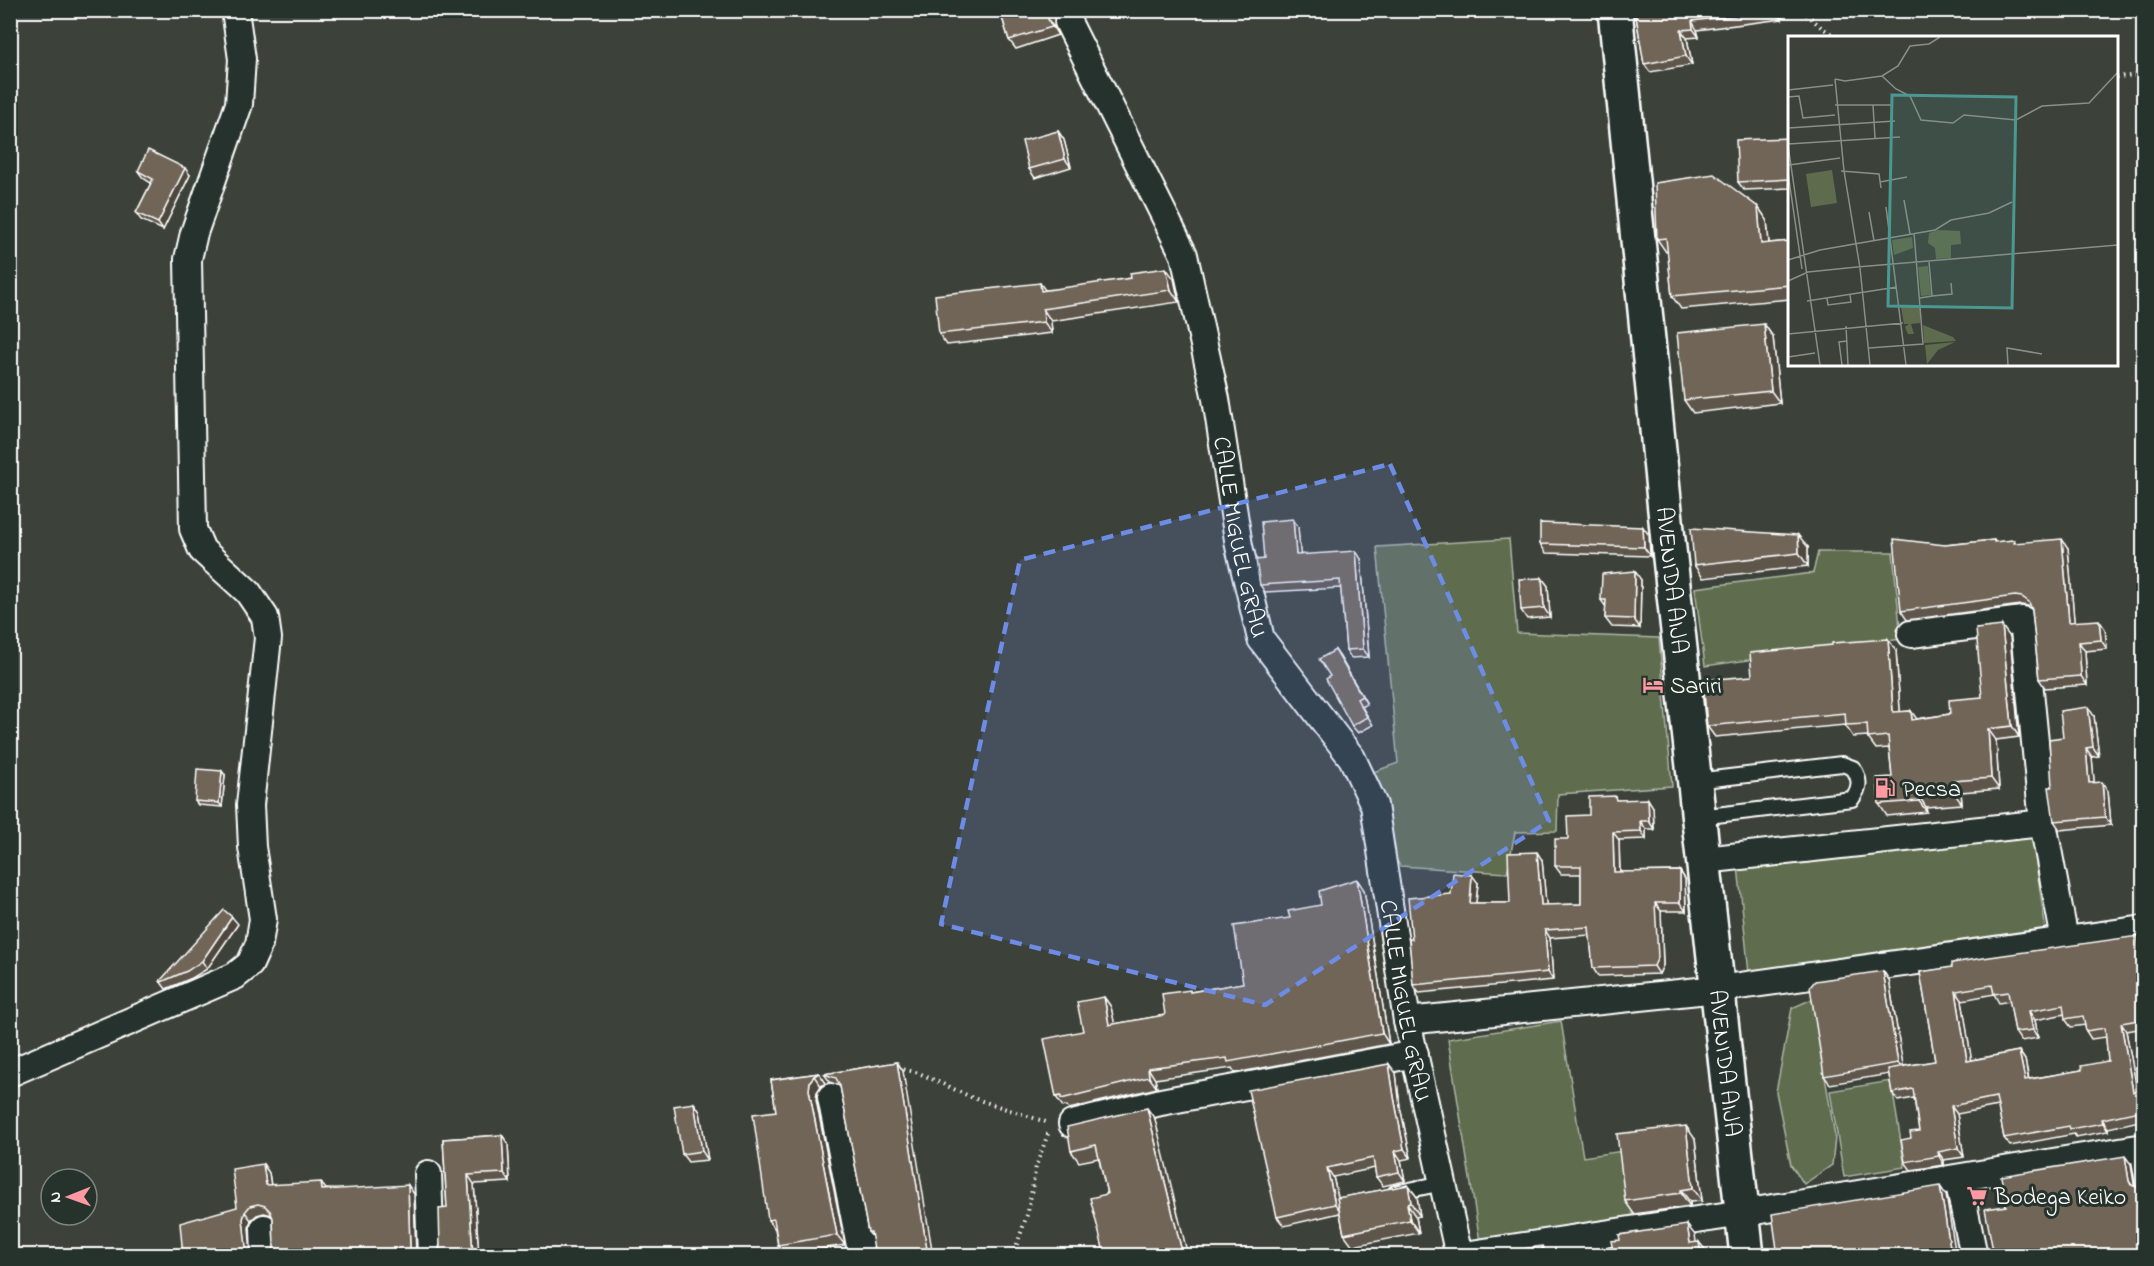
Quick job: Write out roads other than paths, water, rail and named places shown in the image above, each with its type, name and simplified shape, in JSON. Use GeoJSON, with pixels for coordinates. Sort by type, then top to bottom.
{"type":"FeatureCollection","features":[{"type":"Feature","properties":{"kind":"main road","name":"AVENIDA AIJA"},"geometry":{"type":"LineString","coordinates":[[1615,10],[1669,551],[1747,1256]]}},
{"type":"Feature","properties":{"kind":"street"},"geometry":{"type":"LineString","coordinates":[[10,1073],[235,976],[250,964],[260,944],[263,919],[252,847],[250,805],[268,638],[265,617],[248,592],[202,550],[193,529],[188,259],[194,233],[239,104],[243,59],[235,10]]}},
{"type":"Feature","properties":{"kind":"street","name":"CALLE MIGUEL GRAU"},"geometry":{"type":"LineString","coordinates":[[1068,22],[1184,255],[1216,399],[1239,546],[1261,639],[1352,758],[1374,805],[1407,1021],[1459,1255]]}},
{"type":"Feature","properties":{"kind":"street"},"geometry":{"type":"LineString","coordinates":[[1911,634],[2022,620],[2043,823],[2065,940]]}},
{"type":"Feature","properties":{"kind":"street"},"geometry":{"type":"LineString","coordinates":[[1704,860],[2043,823]]}},
{"type":"Feature","properties":{"kind":"street"},"geometry":{"type":"LineString","coordinates":[[1407,1021],[1718,989],[2144,929]]}},
{"type":"Feature","properties":{"kind":"street"},"geometry":{"type":"LineString","coordinates":[[1072,1124],[1161,1102],[1415,1054]]}},
{"type":"Feature","properties":{"kind":"street"},"geometry":{"type":"LineString","coordinates":[[831,1097],[862,1256]]}},
{"type":"Feature","properties":{"kind":"street"},"geometry":{"type":"LineString","coordinates":[[1459,1255],[1743,1213],[2140,1148]]}},
{"type":"Feature","properties":{"kind":"street"},"geometry":{"type":"LineString","coordinates":[[428,1174],[431,1256]]}},
{"type":"Feature","properties":{"kind":"street"},"geometry":{"type":"LineString","coordinates":[[1958,1179],[1974,1256]]}},
{"type":"Feature","properties":{"kind":"street"},"geometry":{"type":"LineString","coordinates":[[264,1228],[265,1256]]}},
{"type":"Feature","properties":{"kind":"lane"},"geometry":{"type":"LineString","coordinates":[[1695,781],[1842,764],[1853,768],[1859,778],[1859,790],[1852,799],[1699,818]]}},
{"type":"Feature","properties":{"kind":"lane"},"geometry":{"type":"LineString","coordinates":[[2140,1148],[2144,1188]]}},
{"type":"Feature","properties":{"kind":"lane"},"geometry":{"type":"LineString","coordinates":[[1380,1196],[1443,1183]]}},
{"type":"Feature","properties":{"kind":"place","name":"Sariri"},"geometry":{"type":"Point","coordinates":[1653,685]}},
{"type":"Feature","properties":{"kind":"place","name":"Pecsa"},"geometry":{"type":"Point","coordinates":[1885,788]}},
{"type":"Feature","properties":{"kind":"place","name":"Bodega Keiko"},"geometry":{"type":"Point","coordinates":[1977,1196]}}]}
